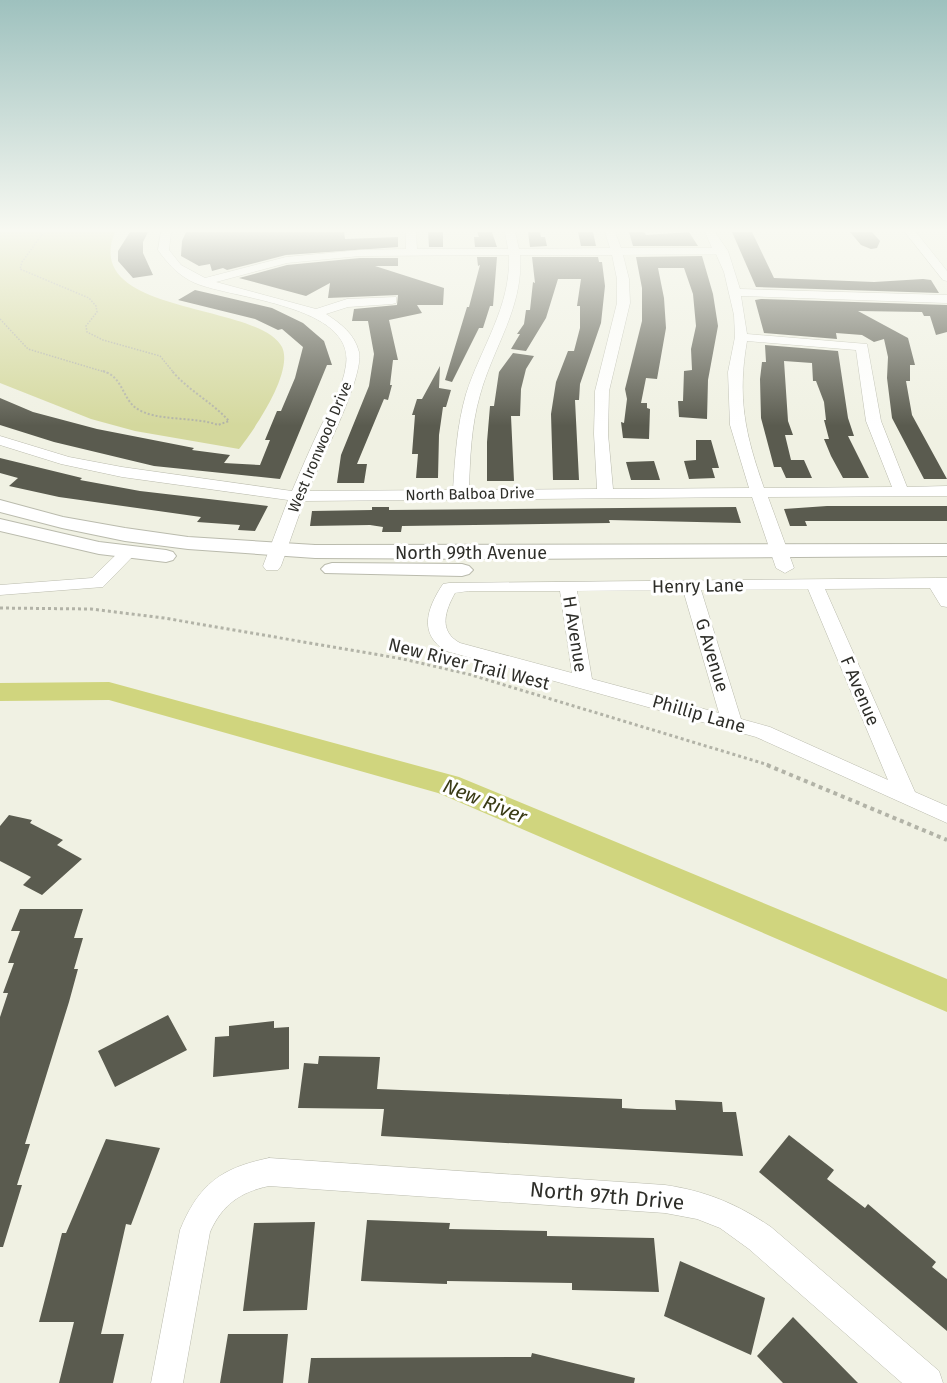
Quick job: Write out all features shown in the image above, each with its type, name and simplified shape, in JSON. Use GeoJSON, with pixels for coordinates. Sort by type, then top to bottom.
{"type":"FeatureCollection","features":[{"type":"Feature","properties":{"kind":"main road","name":"North 99th Avenue"},"geometry":{"type":"LineString","coordinates":[[0,506],[148,538],[274,559]]}},
{"type":"Feature","properties":{"kind":"main road","name":"North 99th Avenue"},"geometry":{"type":"LineString","coordinates":[[0,525],[129,552],[274,559],[383,570],[782,560],[947,550]]}},
{"type":"Feature","properties":{"kind":"main road","name":"North 99th Avenue"},"geometry":{"type":"LineString","coordinates":[[782,560],[943,577]]}},
{"type":"Feature","properties":{"kind":"street","name":"West Ironwood Drive"},"geometry":{"type":"LineString","coordinates":[[270,297],[317,313],[338,327],[353,350],[351,376],[298,496],[274,559]]}},
{"type":"Feature","properties":{"kind":"street"},"geometry":{"type":"LineString","coordinates":[[461,494],[464,436],[473,393],[486,357],[509,312],[512,297]]}},
{"type":"Feature","properties":{"kind":"street"},"geometry":{"type":"LineString","coordinates":[[605,492],[600,412],[605,373],[620,324],[624,297]]}},
{"type":"Feature","properties":{"kind":"street"},"geometry":{"type":"LineString","coordinates":[[737,297],[741,337],[735,372],[737,425],[756,492],[782,560]]}},
{"type":"Feature","properties":{"kind":"street"},"geometry":{"type":"LineString","coordinates":[[896,297],[947,298]]}},
{"type":"Feature","properties":{"kind":"street"},"geometry":{"type":"LineString","coordinates":[[317,313],[347,303],[392,300]]}},
{"type":"Feature","properties":{"kind":"street"},"geometry":{"type":"LineString","coordinates":[[741,337],[862,347],[872,424],[880,450],[902,492]]}},
{"type":"Feature","properties":{"kind":"street","name":"North Balboa Drive"},"geometry":{"type":"LineString","coordinates":[[0,440],[66,461],[122,472],[217,487],[298,496],[605,492],[947,492]]}},
{"type":"Feature","properties":{"kind":"street"},"geometry":{"type":"LineString","coordinates":[[0,590],[97,583],[129,552]]}},
{"type":"Feature","properties":{"kind":"street"},"geometry":{"type":"LineString","coordinates":[[943,577],[947,602]]}},
{"type":"Feature","properties":{"kind":"street","name":"Henry Lane"},"geometry":{"type":"LineString","coordinates":[[441,642],[436,634],[436,621],[449,588],[814,585],[943,577]]}},
{"type":"Feature","properties":{"kind":"street","name":"F Avenue"},"geometry":{"type":"LineString","coordinates":[[814,585],[906,796]]}},
{"type":"Feature","properties":{"kind":"street","name":"G Avenue"},"geometry":{"type":"LineString","coordinates":[[691,586],[732,723]]}},
{"type":"Feature","properties":{"kind":"street","name":"H Avenue"},"geometry":{"type":"LineString","coordinates":[[567,587],[583,681]]}},
{"type":"Feature","properties":{"kind":"street","name":"Phillip Lane"},"geometry":{"type":"LineString","coordinates":[[441,642],[732,723],[791,742],[947,814]]}},
{"type":"Feature","properties":{"kind":"street","name":"North 97th Drive"},"geometry":{"type":"LineString","coordinates":[[167,1383],[195,1230],[212,1199],[228,1184],[247,1176],[269,1172],[665,1199],[697,1204],[730,1217],[760,1238],[927,1383]]}},
{"type":"Feature","properties":{"kind":"path"},"geometry":{"type":"LineString","coordinates":[[0,319],[28,349],[110,373],[118,380],[136,408],[161,416],[202,418],[218,425],[229,421],[220,411],[183,384],[160,356],[103,340],[87,332],[86,326],[96,312],[96,306],[86,297]]}},
{"type":"Feature","properties":{"kind":"path","name":"New River Trail West"},"geometry":{"type":"LineString","coordinates":[[0,608],[91,609],[164,618],[403,659],[468,674],[784,770],[947,840]]}},
{"type":"Feature","properties":{"kind":"green space"},"geometry":{"type":"Polygon","coordinates":[[[0,297],[156,297],[241,322],[267,333],[282,347],[284,358],[278,385],[271,400],[239,449],[135,431],[91,419],[0,383],[0,297]]]}},
{"type":"Feature","properties":{"kind":"building"},"geometry":{"type":"Polygon","coordinates":[[[184,297],[223,297],[272,308],[303,323],[324,341],[332,365],[327,365],[280,479],[154,466],[54,442],[0,425],[0,398],[33,412],[97,429],[194,448],[192,450],[230,455],[224,463],[260,465],[270,440],[265,440],[277,411],[281,411],[295,378],[303,347],[282,329],[278,330],[255,319],[178,300],[184,297]]]}},
{"type":"Feature","properties":{"kind":"building"},"geometry":{"type":"Polygon","coordinates":[[[328,297],[362,297],[328,298],[328,297]]]}},
{"type":"Feature","properties":{"kind":"building"},"geometry":{"type":"Polygon","coordinates":[[[398,297],[443,297],[443,305],[417,305],[422,313],[389,320],[398,360],[393,360],[390,385],[392,385],[388,400],[384,399],[357,464],[367,464],[364,483],[337,483],[341,455],[369,386],[374,354],[368,321],[352,321],[354,309],[397,305],[398,297]]]}},
{"type":"Feature","properties":{"kind":"building"},"geometry":{"type":"Polygon","coordinates":[[[472,297],[494,297],[493,306],[490,306],[483,328],[479,328],[452,382],[445,380],[467,307],[469,307],[472,297]]]}},
{"type":"Feature","properties":{"kind":"building"},"geometry":{"type":"Polygon","coordinates":[[[531,297],[553,297],[546,318],[526,351],[511,349],[524,324],[526,310],[530,310],[531,297]]]}},
{"type":"Feature","properties":{"kind":"building"},"geometry":{"type":"Polygon","coordinates":[[[578,297],[604,297],[601,323],[580,384],[579,400],[575,400],[579,480],[553,480],[551,414],[556,382],[568,351],[574,351],[580,328],[580,306],[577,306],[578,297]]]}},
{"type":"Feature","properties":{"kind":"building"},"geometry":{"type":"Polygon","coordinates":[[[642,297],[664,297],[666,328],[657,379],[646,378],[641,403],[647,403],[647,408],[650,409],[649,439],[623,438],[621,422],[624,423],[627,399],[625,389],[642,321],[642,297]]]}},
{"type":"Feature","properties":{"kind":"building"},"geometry":{"type":"Polygon","coordinates":[[[693,297],[713,297],[718,326],[708,380],[707,419],[679,417],[678,401],[683,401],[684,371],[692,370],[691,349],[696,326],[693,297]]]}},
{"type":"Feature","properties":{"kind":"building"},"geometry":{"type":"Polygon","coordinates":[[[755,300],[947,305],[947,332],[936,335],[930,316],[924,316],[922,312],[858,311],[908,338],[915,365],[910,365],[910,381],[906,381],[912,415],[947,479],[924,479],[892,418],[887,378],[888,357],[884,339],[874,342],[862,335],[836,333],[837,339],[764,333],[755,300]]]}},
{"type":"Feature","properties":{"kind":"building"},"geometry":{"type":"Polygon","coordinates":[[[765,345],[838,351],[848,418],[854,436],[848,436],[869,478],[843,478],[831,456],[824,439],[829,439],[824,420],[826,420],[824,402],[816,381],[813,381],[812,363],[784,361],[788,421],[793,435],[785,435],[791,460],[804,460],[812,478],[786,478],[781,467],[774,467],[761,418],[760,379],[762,362],[766,362],[765,345]]]}},
{"type":"Feature","properties":{"kind":"building"},"geometry":{"type":"Polygon","coordinates":[[[513,353],[534,356],[526,369],[521,389],[520,416],[511,416],[514,481],[487,481],[490,406],[494,406],[499,372],[513,353]]]}},
{"type":"Feature","properties":{"kind":"building"},"geometry":{"type":"Polygon","coordinates":[[[440,366],[439,388],[451,390],[446,407],[443,407],[439,435],[438,478],[416,478],[418,454],[412,454],[415,415],[412,415],[417,399],[422,399],[440,366]]]}},
{"type":"Feature","properties":{"kind":"building"},"geometry":{"type":"Polygon","coordinates":[[[696,440],[711,440],[719,468],[712,468],[715,478],[689,479],[684,461],[696,460],[696,440]]]}},
{"type":"Feature","properties":{"kind":"building"},"geometry":{"type":"Polygon","coordinates":[[[0,458],[82,478],[80,480],[140,491],[268,506],[255,531],[238,530],[240,525],[197,522],[201,517],[59,497],[9,486],[18,478],[0,473],[0,458]]]}},
{"type":"Feature","properties":{"kind":"building"},"geometry":{"type":"Polygon","coordinates":[[[654,461],[660,480],[631,480],[626,462],[654,461]]]}},
{"type":"Feature","properties":{"kind":"building"},"geometry":{"type":"Polygon","coordinates":[[[827,506],[947,506],[947,521],[805,521],[807,526],[790,526],[784,509],[827,506]]]}},
{"type":"Feature","properties":{"kind":"building"},"geometry":{"type":"Polygon","coordinates":[[[372,507],[389,507],[389,510],[736,507],[741,523],[609,520],[610,523],[402,526],[401,532],[382,532],[383,527],[370,525],[310,526],[312,511],[372,510],[372,507]]]}},
{"type":"Feature","properties":{"kind":"building"},"geometry":{"type":"Polygon","coordinates":[[[9,815],[32,820],[30,823],[63,840],[57,845],[82,859],[42,895],[23,885],[31,877],[0,861],[0,826],[9,815]]]}},
{"type":"Feature","properties":{"kind":"building"},"geometry":{"type":"Polygon","coordinates":[[[20,909],[83,909],[74,938],[83,938],[74,969],[78,969],[69,1002],[25,1144],[30,1144],[17,1185],[22,1185],[3,1247],[0,1247],[0,1017],[8,993],[3,993],[14,963],[8,963],[20,931],[11,931],[20,909]]]}},
{"type":"Feature","properties":{"kind":"building"},"geometry":{"type":"Polygon","coordinates":[[[168,1015],[187,1050],[115,1087],[98,1051],[168,1015]]]}},
{"type":"Feature","properties":{"kind":"building"},"geometry":{"type":"Polygon","coordinates":[[[274,1021],[274,1028],[289,1027],[289,1069],[213,1077],[215,1037],[229,1036],[229,1026],[274,1021]]]}},
{"type":"Feature","properties":{"kind":"building"},"geometry":{"type":"Polygon","coordinates":[[[319,1056],[380,1057],[377,1089],[622,1099],[622,1108],[637,1109],[676,1110],[675,1100],[722,1102],[723,1112],[736,1112],[743,1156],[381,1136],[384,1109],[298,1108],[304,1063],[318,1064],[319,1056]]]}},
{"type":"Feature","properties":{"kind":"building"},"geometry":{"type":"Polygon","coordinates":[[[789,1135],[834,1170],[827,1179],[865,1208],[868,1204],[936,1262],[932,1267],[947,1279],[947,1331],[759,1172],[789,1135]]]}},
{"type":"Feature","properties":{"kind":"building"},"geometry":{"type":"Polygon","coordinates":[[[106,1139],[160,1148],[131,1225],[126,1224],[101,1334],[124,1334],[113,1383],[59,1383],[74,1322],[39,1322],[62,1233],[66,1233],[106,1139]]]}},
{"type":"Feature","properties":{"kind":"building"},"geometry":{"type":"Polygon","coordinates":[[[367,1220],[450,1223],[449,1229],[547,1231],[547,1236],[654,1238],[659,1292],[572,1290],[572,1283],[447,1281],[447,1284],[361,1281],[367,1220]]]}},
{"type":"Feature","properties":{"kind":"building"},"geometry":{"type":"Polygon","coordinates":[[[315,1222],[307,1310],[243,1311],[254,1223],[315,1222]]]}},
{"type":"Feature","properties":{"kind":"building"},"geometry":{"type":"Polygon","coordinates":[[[680,1261],[765,1298],[751,1355],[664,1316],[680,1261]]]}},
{"type":"Feature","properties":{"kind":"building"},"geometry":{"type":"Polygon","coordinates":[[[793,1317],[858,1383],[783,1383],[757,1356],[793,1317]]]}},
{"type":"Feature","properties":{"kind":"building"},"geometry":{"type":"Polygon","coordinates":[[[228,1334],[288,1334],[283,1383],[220,1383],[228,1334]]]}},
{"type":"Feature","properties":{"kind":"building"},"geometry":{"type":"Polygon","coordinates":[[[532,1353],[635,1378],[634,1383],[308,1383],[311,1358],[531,1357],[532,1353]]]}},
{"type":"Feature","properties":{"kind":"waterway","name":"New River"},"geometry":{"type":"LineString","coordinates":[[0,692],[109,691],[448,785],[947,996]]}}]}
